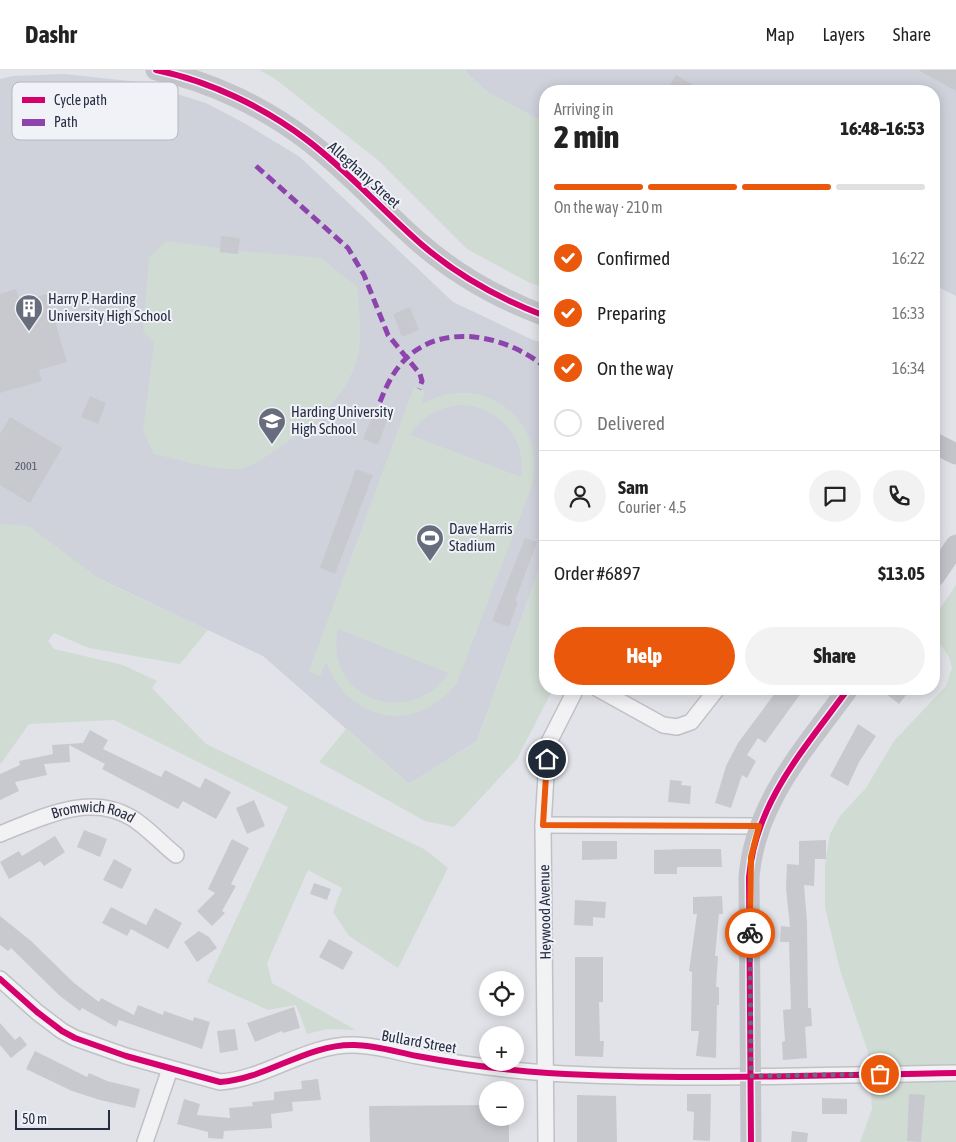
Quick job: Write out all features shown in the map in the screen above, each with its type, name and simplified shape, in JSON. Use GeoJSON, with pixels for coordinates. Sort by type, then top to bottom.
{"type":"FeatureCollection","features":[{"type":"Feature","properties":{"kind":"street","name":"Alleghany Street"},"geometry":{"type":"LineString","coordinates":[[156,70],[183,77],[233,96],[267,114],[305,139],[331,160],[421,244],[449,266],[504,299],[539,314]]}},
{"type":"Feature","properties":{"kind":"street"},"geometry":{"type":"LineString","coordinates":[[940,446],[956,454]]}},
{"type":"Feature","properties":{"kind":"street"},"geometry":{"type":"LineString","coordinates":[[940,568],[956,545]]}},
{"type":"Feature","properties":{"kind":"street","name":"Heywood Avenue"},"geometry":{"type":"LineString","coordinates":[[546,1142],[543,825],[548,744],[573,695]]}},
{"type":"Feature","properties":{"kind":"street"},"geometry":{"type":"LineString","coordinates":[[609,695],[663,724],[677,727],[690,722],[712,695]]}},
{"type":"Feature","properties":{"kind":"street"},"geometry":{"type":"LineString","coordinates":[[751,1142],[751,857],[759,826],[770,802],[794,764],[844,695]]}},
{"type":"Feature","properties":{"kind":"street","name":"Bromwich Road"},"geometry":{"type":"LineString","coordinates":[[0,834],[62,811],[82,807],[101,808],[131,818],[176,855]]}},
{"type":"Feature","properties":{"kind":"street"},"geometry":{"type":"LineString","coordinates":[[543,825],[759,826]]}},
{"type":"Feature","properties":{"kind":"street","name":"Bullard Street"},"geometry":{"type":"LineString","coordinates":[[0,979],[62,1031],[118,1053],[220,1082],[234,1081],[258,1074],[312,1052],[352,1045],[376,1047],[449,1061],[546,1073],[615,1076],[751,1076],[956,1073]]}},
{"type":"Feature","properties":{"kind":"street"},"geometry":{"type":"LineString","coordinates":[[145,1142],[170,1069]]}},
{"type":"Feature","properties":{"kind":"shaded area"},"geometry":{"type":"Polygon","coordinates":[[[259,70],[464,70],[487,92],[539,120],[539,285],[530,283],[467,249],[379,161],[274,78],[259,70]]]}},
{"type":"Feature","properties":{"kind":"shaded area"},"geometry":{"type":"Polygon","coordinates":[[[464,70],[956,70],[956,296],[940,288],[940,85],[539,85],[539,120],[487,92],[464,70]]]}},
{"type":"Feature","properties":{"kind":"shaded area","name":"Harding University High School"},"geometry":{"type":"Polygon","coordinates":[[[64,74],[139,82],[12,82],[12,140],[178,140],[178,94],[206,103],[244,123],[300,157],[453,302],[539,342],[539,570],[477,741],[409,784],[263,656],[32,547],[0,561],[0,79],[13,76],[64,74]]]}},
{"type":"Feature","properties":{"kind":"shaded area"},"geometry":{"type":"Polygon","coordinates":[[[166,241],[220,248],[220,252],[238,254],[239,251],[321,258],[357,287],[360,324],[358,354],[353,370],[345,385],[336,399],[311,424],[298,435],[250,466],[237,469],[216,468],[154,454],[143,431],[154,343],[143,330],[149,258],[166,241]]]}},
{"type":"Feature","properties":{"kind":"shaded area"},"geometry":{"type":"Polygon","coordinates":[[[414,387],[425,391],[421,405],[444,395],[466,393],[487,397],[506,407],[520,422],[530,441],[534,463],[531,488],[457,683],[441,700],[423,710],[404,716],[385,715],[367,710],[351,699],[337,683],[326,662],[320,676],[309,671],[414,387]],[[458,405],[443,408],[430,414],[419,423],[410,435],[521,477],[522,462],[519,449],[507,426],[497,417],[486,411],[472,406],[458,405]],[[338,629],[337,653],[343,673],[356,689],[373,699],[392,703],[413,700],[432,690],[449,673],[338,629]]]}},
{"type":"Feature","properties":{"kind":"shaded area"},"geometry":{"type":"Polygon","coordinates":[[[2,524],[29,526],[101,580],[208,630],[180,664],[89,648],[54,633],[48,641],[54,649],[123,665],[157,681],[152,688],[206,744],[426,850],[448,868],[398,968],[349,936],[333,912],[342,888],[308,870],[267,963],[272,983],[356,1030],[327,1029],[307,1034],[296,1005],[268,1010],[207,982],[288,807],[114,720],[29,724],[0,765],[0,526],[2,524]]]}},
{"type":"Feature","properties":{"kind":"shaded area"},"geometry":{"type":"Polygon","coordinates":[[[539,570],[539,695],[550,695],[517,759],[454,827],[425,821],[319,762],[346,729],[409,784],[477,741],[539,570]]]}},
{"type":"Feature","properties":{"kind":"shaded area"},"geometry":{"type":"Polygon","coordinates":[[[956,585],[956,1142],[860,1142],[872,1109],[868,1052],[840,970],[825,907],[825,864],[830,834],[840,816],[866,788],[894,741],[937,695],[940,695],[946,686],[952,668],[949,657],[940,644],[940,609],[956,585]]]}},
{"type":"Feature","properties":{"kind":"building"},"geometry":{"type":"Polygon","coordinates":[[[918,70],[956,70],[956,91],[918,70]]]}},
{"type":"Feature","properties":{"kind":"building"},"geometry":{"type":"Polygon","coordinates":[[[676,75],[693,85],[670,85],[676,75]]]}},
{"type":"Feature","properties":{"kind":"building"},"geometry":{"type":"Polygon","coordinates":[[[221,236],[240,238],[238,254],[220,252],[221,236]]]}},
{"type":"Feature","properties":{"kind":"building","name":"Harry P. Harding University High School"},"geometry":{"type":"Polygon","coordinates":[[[16,289],[20,301],[47,294],[67,362],[39,370],[42,381],[0,393],[0,294],[16,289]]]}},
{"type":"Feature","properties":{"kind":"building"},"geometry":{"type":"Polygon","coordinates":[[[410,307],[419,330],[402,337],[393,314],[410,307]]]}},
{"type":"Feature","properties":{"kind":"building"},"geometry":{"type":"Polygon","coordinates":[[[90,396],[106,403],[98,424],[81,417],[90,396]]]}},
{"type":"Feature","properties":{"kind":"building"},"geometry":{"type":"Polygon","coordinates":[[[374,412],[388,418],[378,445],[363,439],[374,412]]]}},
{"type":"Feature","properties":{"kind":"building"},"geometry":{"type":"Polygon","coordinates":[[[10,417],[62,448],[30,503],[0,485],[0,434],[10,417]]]}},
{"type":"Feature","properties":{"kind":"building"},"geometry":{"type":"Polygon","coordinates":[[[356,469],[373,475],[335,574],[320,568],[356,469]]]}},
{"type":"Feature","properties":{"kind":"building"},"geometry":{"type":"Polygon","coordinates":[[[525,538],[537,542],[515,601],[518,602],[509,627],[492,621],[525,538]]]}},
{"type":"Feature","properties":{"kind":"building"},"geometry":{"type":"Polygon","coordinates":[[[774,695],[800,695],[765,743],[758,738],[747,755],[756,761],[747,778],[742,775],[731,808],[715,803],[726,766],[738,743],[774,695]]]}},
{"type":"Feature","properties":{"kind":"building"},"geometry":{"type":"Polygon","coordinates":[[[888,695],[906,695],[899,704],[888,695]]]}},
{"type":"Feature","properties":{"kind":"building"},"geometry":{"type":"Polygon","coordinates":[[[858,724],[876,736],[859,762],[848,786],[830,776],[858,724]]]}},
{"type":"Feature","properties":{"kind":"building"},"geometry":{"type":"Polygon","coordinates":[[[90,730],[108,740],[103,749],[161,777],[165,770],[200,788],[205,778],[231,792],[216,819],[183,801],[178,809],[102,769],[105,764],[69,745],[70,762],[44,764],[47,775],[15,782],[19,791],[0,800],[0,774],[20,765],[19,761],[53,754],[52,745],[83,743],[90,730]]]}},
{"type":"Feature","properties":{"kind":"building"},"geometry":{"type":"Polygon","coordinates":[[[670,780],[682,781],[681,785],[691,786],[690,804],[668,802],[670,780]]]}},
{"type":"Feature","properties":{"kind":"building"},"geometry":{"type":"Polygon","coordinates":[[[254,800],[265,826],[247,834],[236,808],[254,800]]]}},
{"type":"Feature","properties":{"kind":"building"},"geometry":{"type":"Polygon","coordinates":[[[84,830],[107,839],[100,857],[77,847],[84,830]]]}},
{"type":"Feature","properties":{"kind":"building"},"geometry":{"type":"Polygon","coordinates":[[[55,836],[65,852],[44,866],[40,861],[9,879],[0,862],[19,851],[22,856],[55,836]]]}},
{"type":"Feature","properties":{"kind":"building"},"geometry":{"type":"Polygon","coordinates":[[[232,839],[249,848],[231,884],[236,886],[222,911],[225,913],[212,926],[197,911],[215,893],[208,889],[232,839]]]}},
{"type":"Feature","properties":{"kind":"building"},"geometry":{"type":"Polygon","coordinates":[[[826,840],[826,859],[815,859],[814,886],[804,885],[807,921],[808,1008],[811,1008],[812,1026],[805,1027],[807,1058],[783,1060],[782,1042],[785,1041],[783,1010],[791,1009],[789,942],[780,942],[781,926],[790,927],[786,888],[787,864],[799,865],[799,841],[826,840]]]}},
{"type":"Feature","properties":{"kind":"building"},"geometry":{"type":"Polygon","coordinates":[[[582,841],[617,841],[617,859],[582,860],[582,841]]]}},
{"type":"Feature","properties":{"kind":"building"},"geometry":{"type":"Polygon","coordinates":[[[721,849],[722,867],[677,867],[677,874],[654,874],[654,850],[721,849]]]}},
{"type":"Feature","properties":{"kind":"building"},"geometry":{"type":"Polygon","coordinates":[[[114,859],[132,869],[122,889],[103,880],[114,859]]]}},
{"type":"Feature","properties":{"kind":"building"},"geometry":{"type":"Polygon","coordinates":[[[314,883],[331,889],[327,900],[310,894],[314,883]]]}},
{"type":"Feature","properties":{"kind":"building"},"geometry":{"type":"Polygon","coordinates":[[[722,896],[723,914],[719,914],[715,956],[718,956],[716,987],[719,987],[716,1058],[696,1056],[699,1031],[691,1031],[692,972],[689,971],[697,914],[693,914],[693,897],[722,896]]]}},
{"type":"Feature","properties":{"kind":"building"},"geometry":{"type":"Polygon","coordinates":[[[575,900],[606,902],[605,918],[593,917],[593,926],[574,925],[575,900]]]}},
{"type":"Feature","properties":{"kind":"building"},"geometry":{"type":"Polygon","coordinates":[[[111,907],[146,925],[155,908],[182,923],[168,949],[131,929],[127,936],[102,923],[111,907]]]}},
{"type":"Feature","properties":{"kind":"building"},"geometry":{"type":"Polygon","coordinates":[[[0,916],[31,941],[74,983],[99,1002],[101,998],[134,1015],[138,1005],[163,1015],[164,1011],[193,1021],[194,1017],[210,1022],[202,1049],[119,1020],[116,1027],[82,1008],[80,1011],[60,996],[11,948],[8,951],[0,945],[0,916]]]}},
{"type":"Feature","properties":{"kind":"building"},"geometry":{"type":"Polygon","coordinates":[[[199,931],[209,937],[217,948],[197,962],[184,942],[199,931]]]}},
{"type":"Feature","properties":{"kind":"building"},"geometry":{"type":"Polygon","coordinates":[[[329,939],[353,952],[343,970],[319,957],[329,939]]]}},
{"type":"Feature","properties":{"kind":"building"},"geometry":{"type":"Polygon","coordinates":[[[575,957],[603,957],[603,1002],[599,1002],[600,1041],[604,1041],[603,1057],[575,1056],[575,957]]]}},
{"type":"Feature","properties":{"kind":"building"},"geometry":{"type":"Polygon","coordinates":[[[294,1007],[300,1028],[283,1033],[282,1031],[255,1042],[247,1023],[294,1007]]]}},
{"type":"Feature","properties":{"kind":"building"},"geometry":{"type":"Polygon","coordinates":[[[0,1023],[15,1040],[20,1036],[27,1045],[11,1058],[0,1045],[0,1023]]]}},
{"type":"Feature","properties":{"kind":"building"},"geometry":{"type":"Polygon","coordinates":[[[235,1029],[238,1050],[220,1053],[217,1031],[235,1029]]]}},
{"type":"Feature","properties":{"kind":"building"},"geometry":{"type":"Polygon","coordinates":[[[35,1051],[87,1077],[89,1073],[107,1081],[140,1089],[135,1108],[72,1091],[26,1069],[35,1051]]]}},
{"type":"Feature","properties":{"kind":"building"},"geometry":{"type":"Polygon","coordinates":[[[318,1079],[321,1100],[292,1102],[293,1111],[271,1114],[272,1128],[224,1131],[223,1139],[208,1138],[208,1132],[177,1124],[184,1099],[200,1104],[197,1115],[230,1118],[229,1108],[253,1106],[252,1102],[274,1100],[274,1092],[302,1089],[301,1081],[318,1079]]]}},
{"type":"Feature","properties":{"kind":"building"},"geometry":{"type":"Polygon","coordinates":[[[687,1094],[711,1094],[710,1141],[693,1140],[694,1112],[687,1111],[687,1094]]]}},
{"type":"Feature","properties":{"kind":"building"},"geometry":{"type":"Polygon","coordinates":[[[909,1094],[925,1095],[921,1142],[907,1141],[909,1094]]]}},
{"type":"Feature","properties":{"kind":"building"},"geometry":{"type":"Polygon","coordinates":[[[577,1095],[616,1096],[617,1142],[577,1142],[577,1095]]]}},
{"type":"Feature","properties":{"kind":"building"},"geometry":{"type":"Polygon","coordinates":[[[822,1098],[847,1099],[847,1114],[822,1114],[822,1098]]]}},
{"type":"Feature","properties":{"kind":"building"},"geometry":{"type":"Polygon","coordinates":[[[479,1105],[479,1126],[509,1126],[509,1142],[370,1142],[369,1106],[479,1105]]]}},
{"type":"Feature","properties":{"kind":"building"},"geometry":{"type":"Polygon","coordinates":[[[792,1131],[808,1133],[807,1142],[791,1142],[792,1131]]]}},
{"type":"Feature","properties":{"kind":"marked path"},"geometry":{"type":"LineString","coordinates":[[256,166],[348,248],[364,275],[388,335],[420,374],[422,381],[419,389]]}},
{"type":"Feature","properties":{"kind":"marked path"},"geometry":{"type":"LineString","coordinates":[[380,402],[388,383],[397,369],[415,351],[433,342],[452,337],[491,340],[511,346],[539,363]]}},
{"type":"Feature","properties":{"kind":"cycle path"},"geometry":{"type":"LineString","coordinates":[[156,70],[216,88],[273,117],[322,152],[435,256],[480,286],[539,313]]}},
{"type":"Feature","properties":{"kind":"cycle path"},"geometry":{"type":"LineString","coordinates":[[751,1142],[749,877],[753,850],[761,824],[785,777],[844,695]]}},
{"type":"Feature","properties":{"kind":"cycle path"},"geometry":{"type":"LineString","coordinates":[[0,979],[37,1012],[62,1031],[75,1038],[126,1056],[220,1082],[254,1075],[319,1050],[336,1046],[354,1045],[378,1047],[449,1062],[532,1072],[650,1077],[956,1073]]}},
{"type":"Feature","properties":{"kind":"way so far"},"geometry":{"type":"LineString","coordinates":[[750,933],[751,1076],[880,1074]]}},
{"type":"Feature","properties":{"kind":"place","name":"Harry P. Harding University High School"},"geometry":{"type":"Point","coordinates":[29,332]}},
{"type":"Feature","properties":{"kind":"place","name":"Harding University High School"},"geometry":{"type":"Point","coordinates":[272,445]}},
{"type":"Feature","properties":{"kind":"place","name":"Dave Harris Stadium"},"geometry":{"type":"Point","coordinates":[430,562]}},
{"type":"Feature","properties":{"kind":"route"},"geometry":{"type":"LineString","coordinates":[[547,759],[543,825],[759,826],[751,857],[750,933]]}}]}
